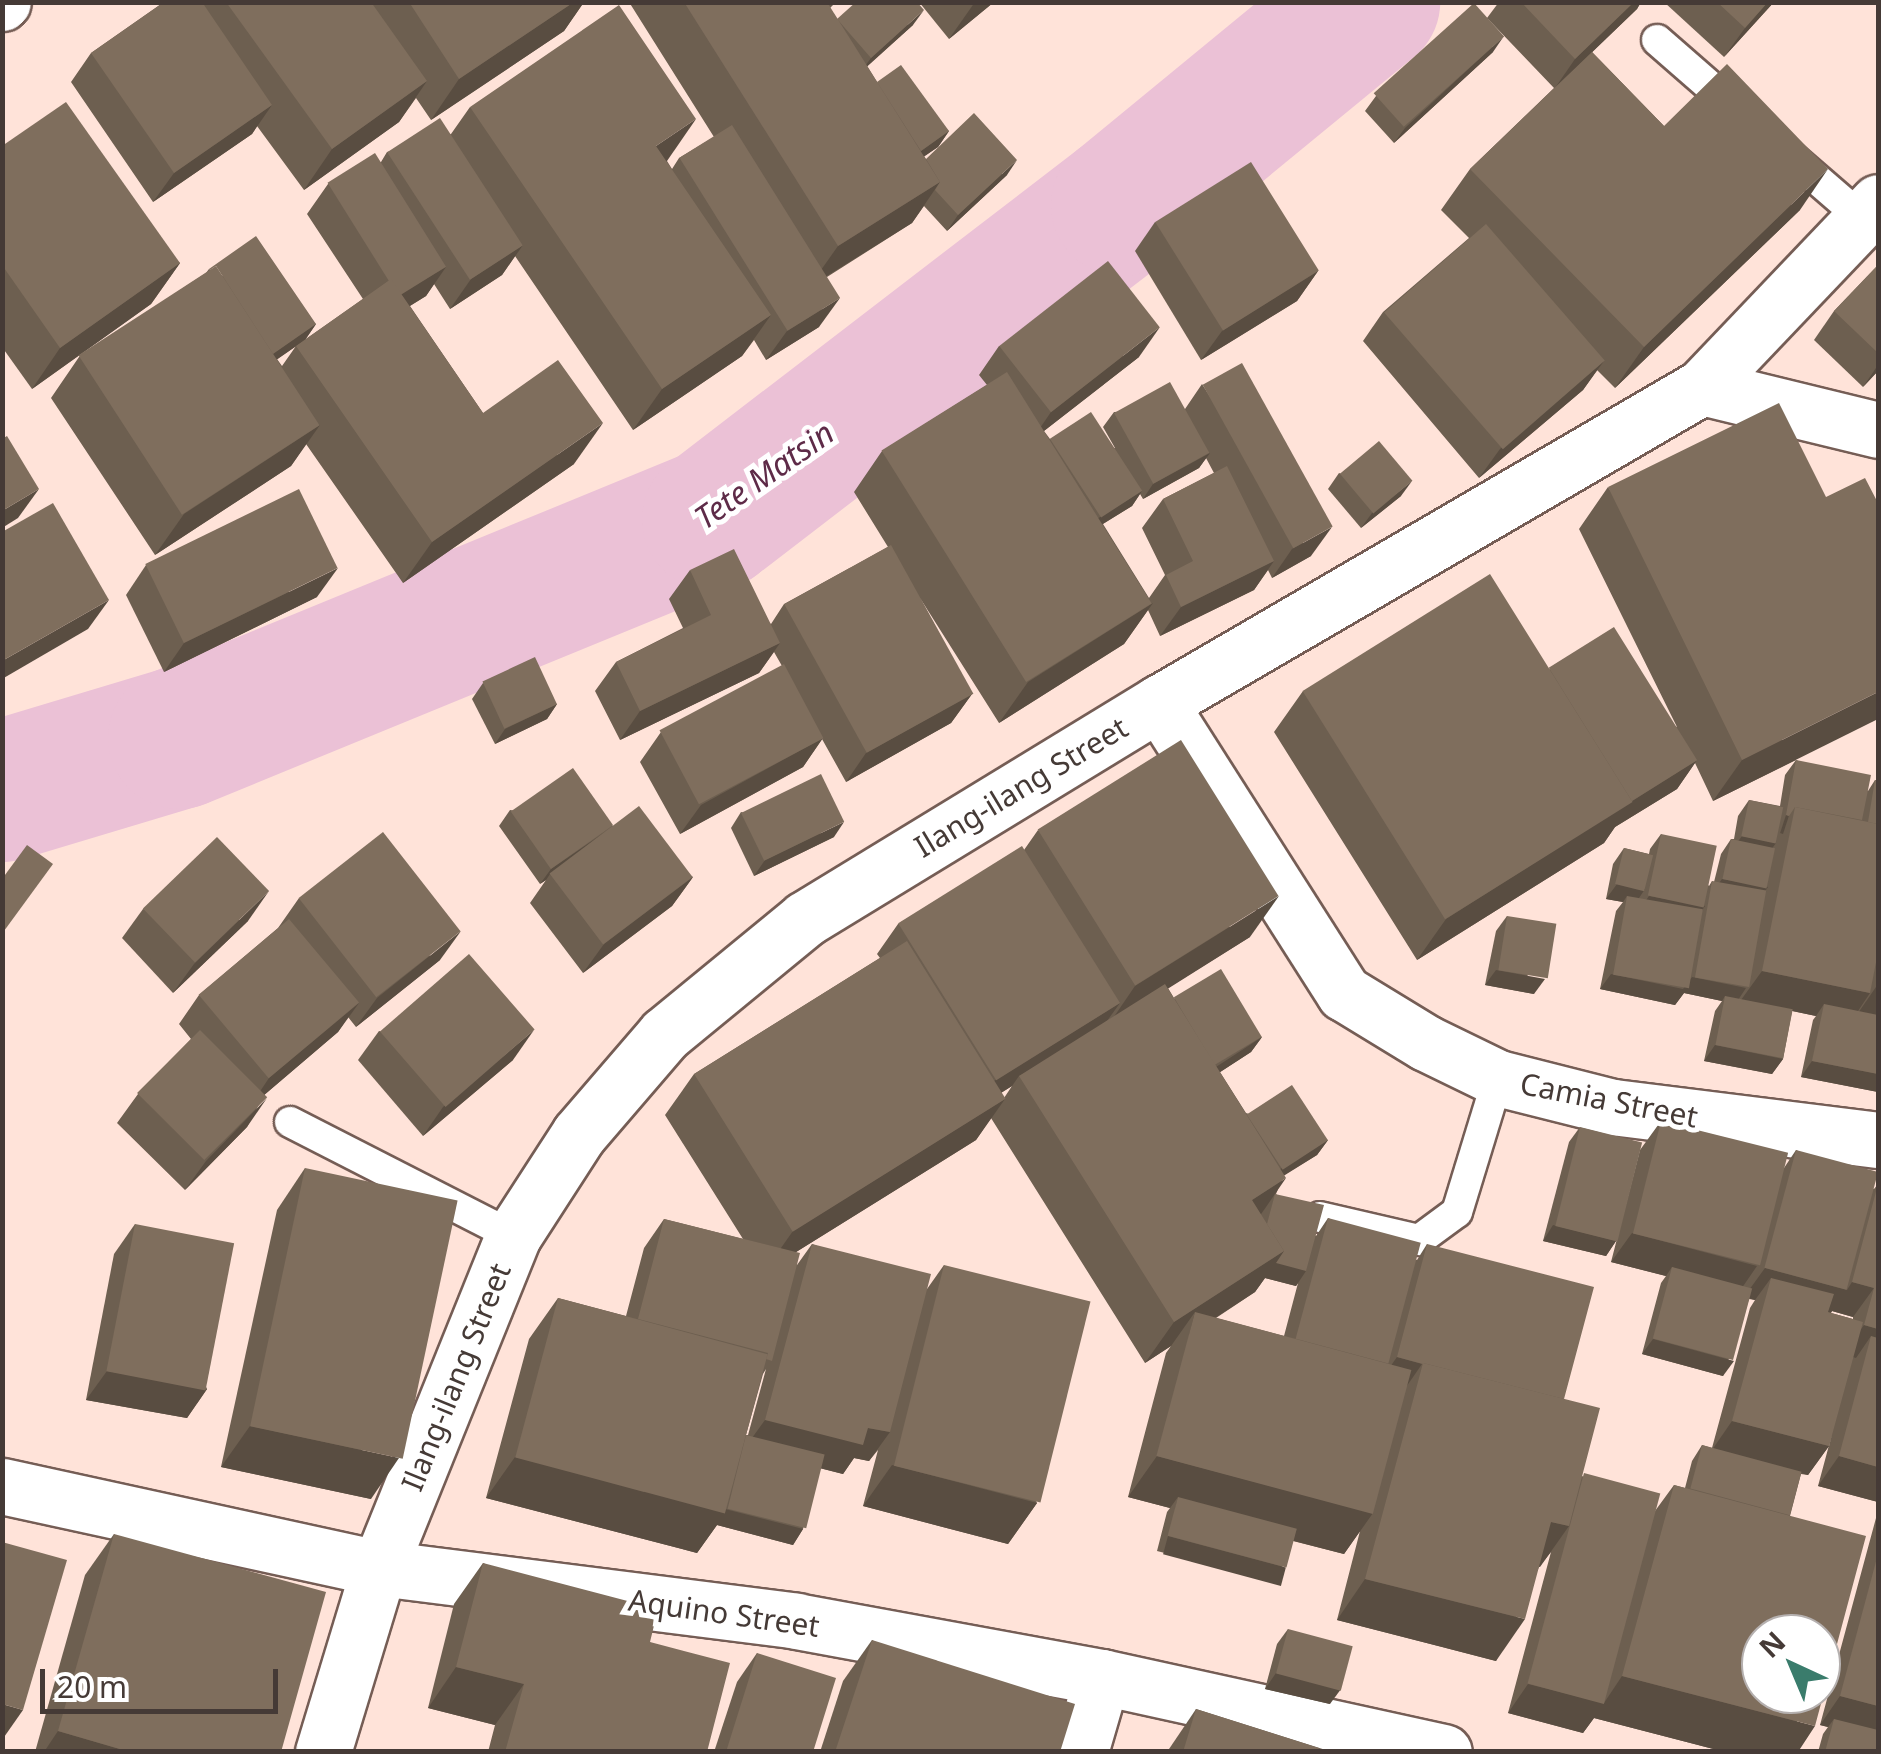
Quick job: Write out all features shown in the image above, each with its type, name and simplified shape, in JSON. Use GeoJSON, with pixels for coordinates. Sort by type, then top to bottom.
{"type":"FeatureCollection","features":[{"type":"Feature","properties":{"kind":"street","name":"Ilang-ilang Street"},"geometry":{"type":"LineString","coordinates":[[323,1752],[379,1568],[514,1236],[579,1134],[665,1034],[805,920],[1159,703],[1702,386],[1871,210]]}},
{"type":"Feature","properties":{"kind":"street"},"geometry":{"type":"LineString","coordinates":[[1702,386],[1878,430]]}},
{"type":"Feature","properties":{"kind":"street","name":"Camia Street"},"geometry":{"type":"LineString","coordinates":[[1159,703],[1344,992],[1498,1078],[1613,1107],[1878,1140]]}},
{"type":"Feature","properties":{"kind":"street","name":"Aquino Street"},"geometry":{"type":"LineString","coordinates":[[2,1486],[379,1568],[796,1622],[1102,1677],[1444,1752]]}},
{"type":"Feature","properties":{"kind":"street"},"geometry":{"type":"LineString","coordinates":[[1080,1752],[1102,1677]]}},
{"type":"Feature","properties":{"kind":"lane"},"geometry":{"type":"LineString","coordinates":[[1657,40],[1871,210]]}},
{"type":"Feature","properties":{"kind":"lane"},"geometry":{"type":"LineString","coordinates":[[1320,1217],[1419,1240],[1457,1212],[1498,1078]]}},
{"type":"Feature","properties":{"kind":"lane"},"geometry":{"type":"LineString","coordinates":[[290,1122],[514,1236]]}},
{"type":"Feature","properties":{"kind":"building"},"geometry":{"type":"Polygon","coordinates":[[[164,2],[202,2],[272,105],[174,173],[91,53],[164,2]]]}},
{"type":"Feature","properties":{"kind":"building"},"geometry":{"type":"Polygon","coordinates":[[[226,2],[371,2],[427,81],[332,149],[226,2]]]}},
{"type":"Feature","properties":{"kind":"building"},"geometry":{"type":"Polygon","coordinates":[[[409,2],[574,2],[459,79],[409,2]]]}},
{"type":"Feature","properties":{"kind":"building"},"geometry":{"type":"Polygon","coordinates":[[[684,2],[827,2],[940,182],[838,246],[684,2]]]}},
{"type":"Feature","properties":{"kind":"building"},"geometry":{"type":"Polygon","coordinates":[[[856,2],[917,2],[924,10],[871,58],[837,19],[856,2]]]}},
{"type":"Feature","properties":{"kind":"building"},"geometry":{"type":"Polygon","coordinates":[[[1521,2],[1634,2],[1575,59],[1521,2]]]}},
{"type":"Feature","properties":{"kind":"building"},"geometry":{"type":"Polygon","coordinates":[[[1717,2],[1768,2],[1745,28],[1717,2]]]}},
{"type":"Feature","properties":{"kind":"building"},"geometry":{"type":"Polygon","coordinates":[[[1474,3],[1504,36],[1404,127],[1374,93],[1474,3]]]}},
{"type":"Feature","properties":{"kind":"building"},"geometry":{"type":"Polygon","coordinates":[[[619,5],[696,119],[656,146],[771,315],[662,389],[470,107],[619,5]]]}},
{"type":"Feature","properties":{"kind":"building"},"geometry":{"type":"Polygon","coordinates":[[[1592,52],[1664,126],[1727,64],[1828,169],[1644,347],[1470,169],[1592,52]]]}},
{"type":"Feature","properties":{"kind":"building"},"geometry":{"type":"Polygon","coordinates":[[[901,65],[949,131],[921,151],[877,82],[901,65]]]}},
{"type":"Feature","properties":{"kind":"building"},"geometry":{"type":"Polygon","coordinates":[[[66,102],[180,263],[60,348],[2,265],[2,146],[66,102]]]}},
{"type":"Feature","properties":{"kind":"building"},"geometry":{"type":"Polygon","coordinates":[[[974,113],[1017,160],[958,215],[935,190],[940,182],[926,159],[974,113]]]}},
{"type":"Feature","properties":{"kind":"building"},"geometry":{"type":"Polygon","coordinates":[[[440,118],[523,245],[470,280],[387,152],[440,118]]]}},
{"type":"Feature","properties":{"kind":"building"},"geometry":{"type":"Polygon","coordinates":[[[732,125],[840,298],[788,331],[679,158],[732,125]]]}},
{"type":"Feature","properties":{"kind":"building"},"geometry":{"type":"Polygon","coordinates":[[[375,153],[446,267],[399,296],[328,183],[375,153]]]}},
{"type":"Feature","properties":{"kind":"building"},"geometry":{"type":"Polygon","coordinates":[[[1251,162],[1319,271],[1223,330],[1155,222],[1251,162]]]}},
{"type":"Feature","properties":{"kind":"building"},"geometry":{"type":"Polygon","coordinates":[[[1486,224],[1605,361],[1503,449],[1384,313],[1486,224]]]}},
{"type":"Feature","properties":{"kind":"building"},"geometry":{"type":"Polygon","coordinates":[[[256,236],[316,324],[273,354],[216,266],[209,269],[256,236]]]}},
{"type":"Feature","properties":{"kind":"building"},"geometry":{"type":"Polygon","coordinates":[[[1108,261],[1160,327],[1051,412],[999,346],[1108,261]]]}},
{"type":"Feature","properties":{"kind":"building"},"geometry":{"type":"Polygon","coordinates":[[[1878,265],[1878,353],[1834,311],[1878,265]]]}},
{"type":"Feature","properties":{"kind":"building"},"geometry":{"type":"Polygon","coordinates":[[[216,266],[319,425],[182,515],[78,355],[216,266]]]}},
{"type":"Feature","properties":{"kind":"building"},"geometry":{"type":"Polygon","coordinates":[[[391,279],[483,413],[558,360],[603,423],[432,542],[296,346],[391,279]]]}},
{"type":"Feature","properties":{"kind":"building"},"geometry":{"type":"Polygon","coordinates":[[[1242,363],[1333,527],[1293,548],[1203,385],[1242,363]]]}},
{"type":"Feature","properties":{"kind":"building"},"geometry":{"type":"Polygon","coordinates":[[[1007,372],[1152,604],[1026,682],[881,450],[1007,372]]]}},
{"type":"Feature","properties":{"kind":"building"},"geometry":{"type":"Polygon","coordinates":[[[1170,382],[1209,453],[1153,484],[1114,413],[1170,382]]]}},
{"type":"Feature","properties":{"kind":"building"},"geometry":{"type":"Polygon","coordinates":[[[1779,403],[1826,497],[1865,478],[1878,503],[1878,692],[1742,760],[1608,487],[1779,403]]]}},
{"type":"Feature","properties":{"kind":"building"},"geometry":{"type":"Polygon","coordinates":[[[1091,412],[1142,491],[1101,518],[1050,439],[1091,412]]]}},
{"type":"Feature","properties":{"kind":"building"},"geometry":{"type":"Polygon","coordinates":[[[7,436],[39,489],[2,511],[2,439],[7,436]]]}},
{"type":"Feature","properties":{"kind":"building"},"geometry":{"type":"Polygon","coordinates":[[[1379,441],[1412,481],[1373,514],[1340,474],[1379,441]]]}},
{"type":"Feature","properties":{"kind":"building"},"geometry":{"type":"Polygon","coordinates":[[[1227,466],[1274,561],[1181,607],[1166,575],[1193,561],[1163,499],[1227,466]]]}},
{"type":"Feature","properties":{"kind":"building"},"geometry":{"type":"Polygon","coordinates":[[[299,489],[338,568],[184,643],[145,564],[299,489]]]}},
{"type":"Feature","properties":{"kind":"building"},"geometry":{"type":"Polygon","coordinates":[[[53,503],[109,600],[2,661],[2,532],[53,503]]]}},
{"type":"Feature","properties":{"kind":"building"},"geometry":{"type":"Polygon","coordinates":[[[891,545],[973,694],[867,753],[784,604],[891,545]]]}},
{"type":"Feature","properties":{"kind":"building"},"geometry":{"type":"Polygon","coordinates":[[[734,549],[780,643],[640,711],[616,662],[711,615],[690,570],[734,549]]]}},
{"type":"Feature","properties":{"kind":"building"},"geometry":{"type":"Polygon","coordinates":[[[1490,574],[1633,802],[1445,919],[1303,691],[1490,574]]]}},
{"type":"Feature","properties":{"kind":"building"},"geometry":{"type":"Polygon","coordinates":[[[1614,627],[1697,760],[1632,801],[1549,668],[1614,627]]]}},
{"type":"Feature","properties":{"kind":"building"},"geometry":{"type":"Polygon","coordinates":[[[535,657],[557,704],[504,729],[482,682],[535,657]]]}},
{"type":"Feature","properties":{"kind":"building"},"geometry":{"type":"Polygon","coordinates":[[[784,664],[823,738],[699,804],[660,730],[784,664]]]}},
{"type":"Feature","properties":{"kind":"building"},"geometry":{"type":"Polygon","coordinates":[[[1181,740],[1279,896],[1135,986],[1038,830],[1181,740]]]}},
{"type":"Feature","properties":{"kind":"building"},"geometry":{"type":"Polygon","coordinates":[[[1796,760],[1871,775],[1862,820],[1795,807],[1786,815],[1796,760]]]}},
{"type":"Feature","properties":{"kind":"building"},"geometry":{"type":"Polygon","coordinates":[[[573,768],[613,825],[551,869],[511,812],[573,768]]]}},
{"type":"Feature","properties":{"kind":"building"},"geometry":{"type":"Polygon","coordinates":[[[821,774],[844,822],[764,861],[741,813],[821,774]]]}},
{"type":"Feature","properties":{"kind":"building"},"geometry":{"type":"Polygon","coordinates":[[[1878,780],[1878,824],[1868,822],[1878,780]]]}},
{"type":"Feature","properties":{"kind":"building"},"geometry":{"type":"Polygon","coordinates":[[[1749,800],[1783,807],[1776,843],[1741,836],[1749,800]]]}},
{"type":"Feature","properties":{"kind":"building"},"geometry":{"type":"Polygon","coordinates":[[[639,806],[693,877],[603,944],[550,873],[639,806]]]}},
{"type":"Feature","properties":{"kind":"building"},"geometry":{"type":"Polygon","coordinates":[[[1795,807],[1878,824],[1878,952],[1870,993],[1762,971],[1795,807]]]}},
{"type":"Feature","properties":{"kind":"building"},"geometry":{"type":"Polygon","coordinates":[[[383,832],[461,931],[376,997],[299,898],[383,832]]]}},
{"type":"Feature","properties":{"kind":"building"},"geometry":{"type":"Polygon","coordinates":[[[1661,834],[1717,846],[1704,907],[1648,896],[1661,834]]]}},
{"type":"Feature","properties":{"kind":"building"},"geometry":{"type":"Polygon","coordinates":[[[217,837],[269,891],[195,963],[143,909],[217,837]]]}},
{"type":"Feature","properties":{"kind":"building"},"geometry":{"type":"Polygon","coordinates":[[[1731,839],[1775,848],[1766,888],[1722,879],[1731,839]]]}},
{"type":"Feature","properties":{"kind":"building"},"geometry":{"type":"Polygon","coordinates":[[[27,845],[53,864],[4,931],[2,879],[27,845]]]}},
{"type":"Feature","properties":{"kind":"building"},"geometry":{"type":"Polygon","coordinates":[[[1022,846],[1120,1003],[996,1080],[898,923],[1022,846]]]}},
{"type":"Feature","properties":{"kind":"building"},"geometry":{"type":"Polygon","coordinates":[[[1624,848],[1653,855],[1644,891],[1615,884],[1624,848]]]}},
{"type":"Feature","properties":{"kind":"building"},"geometry":{"type":"Polygon","coordinates":[[[1712,881],[1766,891],[1749,987],[1695,978],[1712,881]]]}},
{"type":"Feature","properties":{"kind":"building"},"geometry":{"type":"Polygon","coordinates":[[[1627,896],[1703,909],[1689,988],[1613,975],[1627,896]]]}},
{"type":"Feature","properties":{"kind":"building"},"geometry":{"type":"Polygon","coordinates":[[[1507,916],[1556,924],[1548,978],[1498,970],[1507,916]]]}},
{"type":"Feature","properties":{"kind":"building"},"geometry":{"type":"Polygon","coordinates":[[[289,919],[359,1002],[269,1078],[199,995],[289,919]]]}},
{"type":"Feature","properties":{"kind":"building"},"geometry":{"type":"Polygon","coordinates":[[[907,941],[1006,1099],[793,1232],[694,1074],[907,941]]]}},
{"type":"Feature","properties":{"kind":"building"},"geometry":{"type":"Polygon","coordinates":[[[469,954],[535,1029],[446,1107],[380,1031],[469,954]]]}},
{"type":"Feature","properties":{"kind":"building"},"geometry":{"type":"Polygon","coordinates":[[[1221,969],[1262,1037],[1215,1065],[1174,997],[1221,969]]]}},
{"type":"Feature","properties":{"kind":"building"},"geometry":{"type":"Polygon","coordinates":[[[1165,984],[1286,1178],[1252,1200],[1284,1251],[1174,1322],[1019,1076],[1165,984]]]}},
{"type":"Feature","properties":{"kind":"building"},"geometry":{"type":"Polygon","coordinates":[[[1725,996],[1793,1009],[1783,1058],[1715,1045],[1725,996]]]}},
{"type":"Feature","properties":{"kind":"building"},"geometry":{"type":"Polygon","coordinates":[[[1824,1004],[1878,1015],[1878,1074],[1812,1061],[1824,1004]]]}},
{"type":"Feature","properties":{"kind":"building"},"geometry":{"type":"Polygon","coordinates":[[[200,1030],[267,1097],[204,1160],[137,1093],[200,1030]]]}},
{"type":"Feature","properties":{"kind":"building"},"geometry":{"type":"Polygon","coordinates":[[[1292,1085],[1328,1140],[1283,1170],[1247,1114],[1292,1085]]]}},
{"type":"Feature","properties":{"kind":"building"},"geometry":{"type":"Polygon","coordinates":[[[1661,1121],[1788,1153],[1760,1265],[1633,1234],[1661,1121]]]}},
{"type":"Feature","properties":{"kind":"building"},"geometry":{"type":"Polygon","coordinates":[[[1580,1127],[1642,1142],[1617,1241],[1555,1226],[1580,1127]]]}},
{"type":"Feature","properties":{"kind":"building"},"geometry":{"type":"Polygon","coordinates":[[[1796,1150],[1878,1172],[1847,1290],[1764,1268],[1796,1150]]]}},
{"type":"Feature","properties":{"kind":"building"},"geometry":{"type":"Polygon","coordinates":[[[305,1168],[458,1200],[403,1459],[250,1426],[305,1168]]]}},
{"type":"Feature","properties":{"kind":"building"},"geometry":{"type":"Polygon","coordinates":[[[1878,1184],[1878,1329],[1864,1325],[1874,1288],[1852,1282],[1878,1184]]]}},
{"type":"Feature","properties":{"kind":"building"},"geometry":{"type":"Polygon","coordinates":[[[1275,1194],[1324,1205],[1306,1271],[1276,1263],[1284,1251],[1267,1224],[1275,1194]]]}},
{"type":"Feature","properties":{"kind":"building"},"geometry":{"type":"Polygon","coordinates":[[[1328,1218],[1421,1243],[1388,1364],[1296,1339],[1328,1218]]]}},
{"type":"Feature","properties":{"kind":"building"},"geometry":{"type":"Polygon","coordinates":[[[664,1219],[800,1253],[772,1361],[766,1359],[768,1353],[638,1319],[664,1219]]]}},
{"type":"Feature","properties":{"kind":"building"},"geometry":{"type":"Polygon","coordinates":[[[135,1224],[234,1243],[206,1391],[106,1371],[135,1224]]]}},
{"type":"Feature","properties":{"kind":"building"},"geometry":{"type":"Polygon","coordinates":[[[812,1244],[931,1274],[890,1432],[868,1428],[863,1445],[765,1420],[812,1244]]]}},
{"type":"Feature","properties":{"kind":"building"},"geometry":{"type":"Polygon","coordinates":[[[1427,1244],[1594,1287],[1564,1399],[1397,1357],[1427,1244]]]}},
{"type":"Feature","properties":{"kind":"building"},"geometry":{"type":"Polygon","coordinates":[[[944,1265],[1091,1302],[1040,1502],[894,1466],[944,1265]]]}},
{"type":"Feature","properties":{"kind":"building"},"geometry":{"type":"Polygon","coordinates":[[[1672,1267],[1752,1288],[1733,1360],[1653,1338],[1672,1267]]]}},
{"type":"Feature","properties":{"kind":"building"},"geometry":{"type":"Polygon","coordinates":[[[1771,1278],[1834,1294],[1828,1312],[1863,1322],[1829,1446],[1732,1421],[1771,1278]]]}},
{"type":"Feature","properties":{"kind":"building"},"geometry":{"type":"Polygon","coordinates":[[[558,1298],[768,1354],[725,1514],[515,1457],[558,1298]]]}},
{"type":"Feature","properties":{"kind":"building"},"geometry":{"type":"Polygon","coordinates":[[[1195,1312],[1411,1370],[1373,1514],[1156,1456],[1195,1312]]]}},
{"type":"Feature","properties":{"kind":"building"},"geometry":{"type":"Polygon","coordinates":[[[1871,1336],[1878,1338],[1878,1467],[1839,1456],[1871,1336]]]}},
{"type":"Feature","properties":{"kind":"building"},"geometry":{"type":"Polygon","coordinates":[[[1423,1363],[1600,1408],[1569,1526],[1551,1522],[1525,1619],[1365,1579],[1423,1363]]]}},
{"type":"Feature","properties":{"kind":"building"},"geometry":{"type":"Polygon","coordinates":[[[746,1435],[825,1455],[806,1528],[728,1509],[746,1435]]]}},
{"type":"Feature","properties":{"kind":"building"},"geometry":{"type":"Polygon","coordinates":[[[1702,1445],[1801,1472],[1790,1515],[1690,1488],[1702,1445]]]}},
{"type":"Feature","properties":{"kind":"building"},"geometry":{"type":"Polygon","coordinates":[[[1584,1473],[1660,1493],[1604,1704],[1528,1684],[1584,1473]]]}},
{"type":"Feature","properties":{"kind":"building"},"geometry":{"type":"Polygon","coordinates":[[[1674,1485],[1866,1536],[1841,1629],[1841,1614],[1741,1614],[1741,1707],[1622,1676],[1674,1485]]]}},
{"type":"Feature","properties":{"kind":"building"},"geometry":{"type":"Polygon","coordinates":[[[1178,1497],[1297,1529],[1286,1567],[1168,1536],[1178,1497]]]}},
{"type":"Feature","properties":{"kind":"building"},"geometry":{"type":"Polygon","coordinates":[[[114,1534],[326,1592],[281,1752],[130,1752],[58,1731],[114,1534]]]}},
{"type":"Feature","properties":{"kind":"building"},"geometry":{"type":"Polygon","coordinates":[[[2,1542],[67,1560],[23,1710],[2,1704],[2,1542]]]}},
{"type":"Feature","properties":{"kind":"building"},"geometry":{"type":"Polygon","coordinates":[[[1878,1554],[1878,1706],[1841,1696],[1878,1554]]]}},
{"type":"Feature","properties":{"kind":"building"},"geometry":{"type":"Polygon","coordinates":[[[483,1563],[658,1609],[650,1642],[730,1663],[707,1752],[505,1752],[524,1684],[456,1667],[483,1563]]]}},
{"type":"Feature","properties":{"kind":"building"},"geometry":{"type":"Polygon","coordinates":[[[1288,1629],[1353,1646],[1341,1691],[1276,1673],[1288,1629]]]}},
{"type":"Feature","properties":{"kind":"building"},"geometry":{"type":"Polygon","coordinates":[[[872,1640],[1075,1704],[1060,1752],[835,1752],[872,1640]]]}},
{"type":"Feature","properties":{"kind":"building"},"geometry":{"type":"Polygon","coordinates":[[[757,1653],[836,1678],[813,1752],[726,1752],[757,1653]]]}},
{"type":"Feature","properties":{"kind":"building"},"geometry":{"type":"Polygon","coordinates":[[[1196,1709],[1319,1748],[1317,1752],[1183,1752],[1196,1709]]]}},
{"type":"Feature","properties":{"kind":"building"},"geometry":{"type":"Polygon","coordinates":[[[1769,1714],[1818,1714],[1815,1726],[1769,1714]]]}},
{"type":"Feature","properties":{"kind":"building"},"geometry":{"type":"Polygon","coordinates":[[[1834,1719],[1878,1730],[1878,1752],[1825,1752],[1834,1719]]]}},
{"type":"Feature","properties":{"kind":"waterway","name":"Tete Matsin"},"geometry":{"type":"LineString","coordinates":[[2,791],[179,738],[713,519],[1122,205],[1369,2]]}}]}
